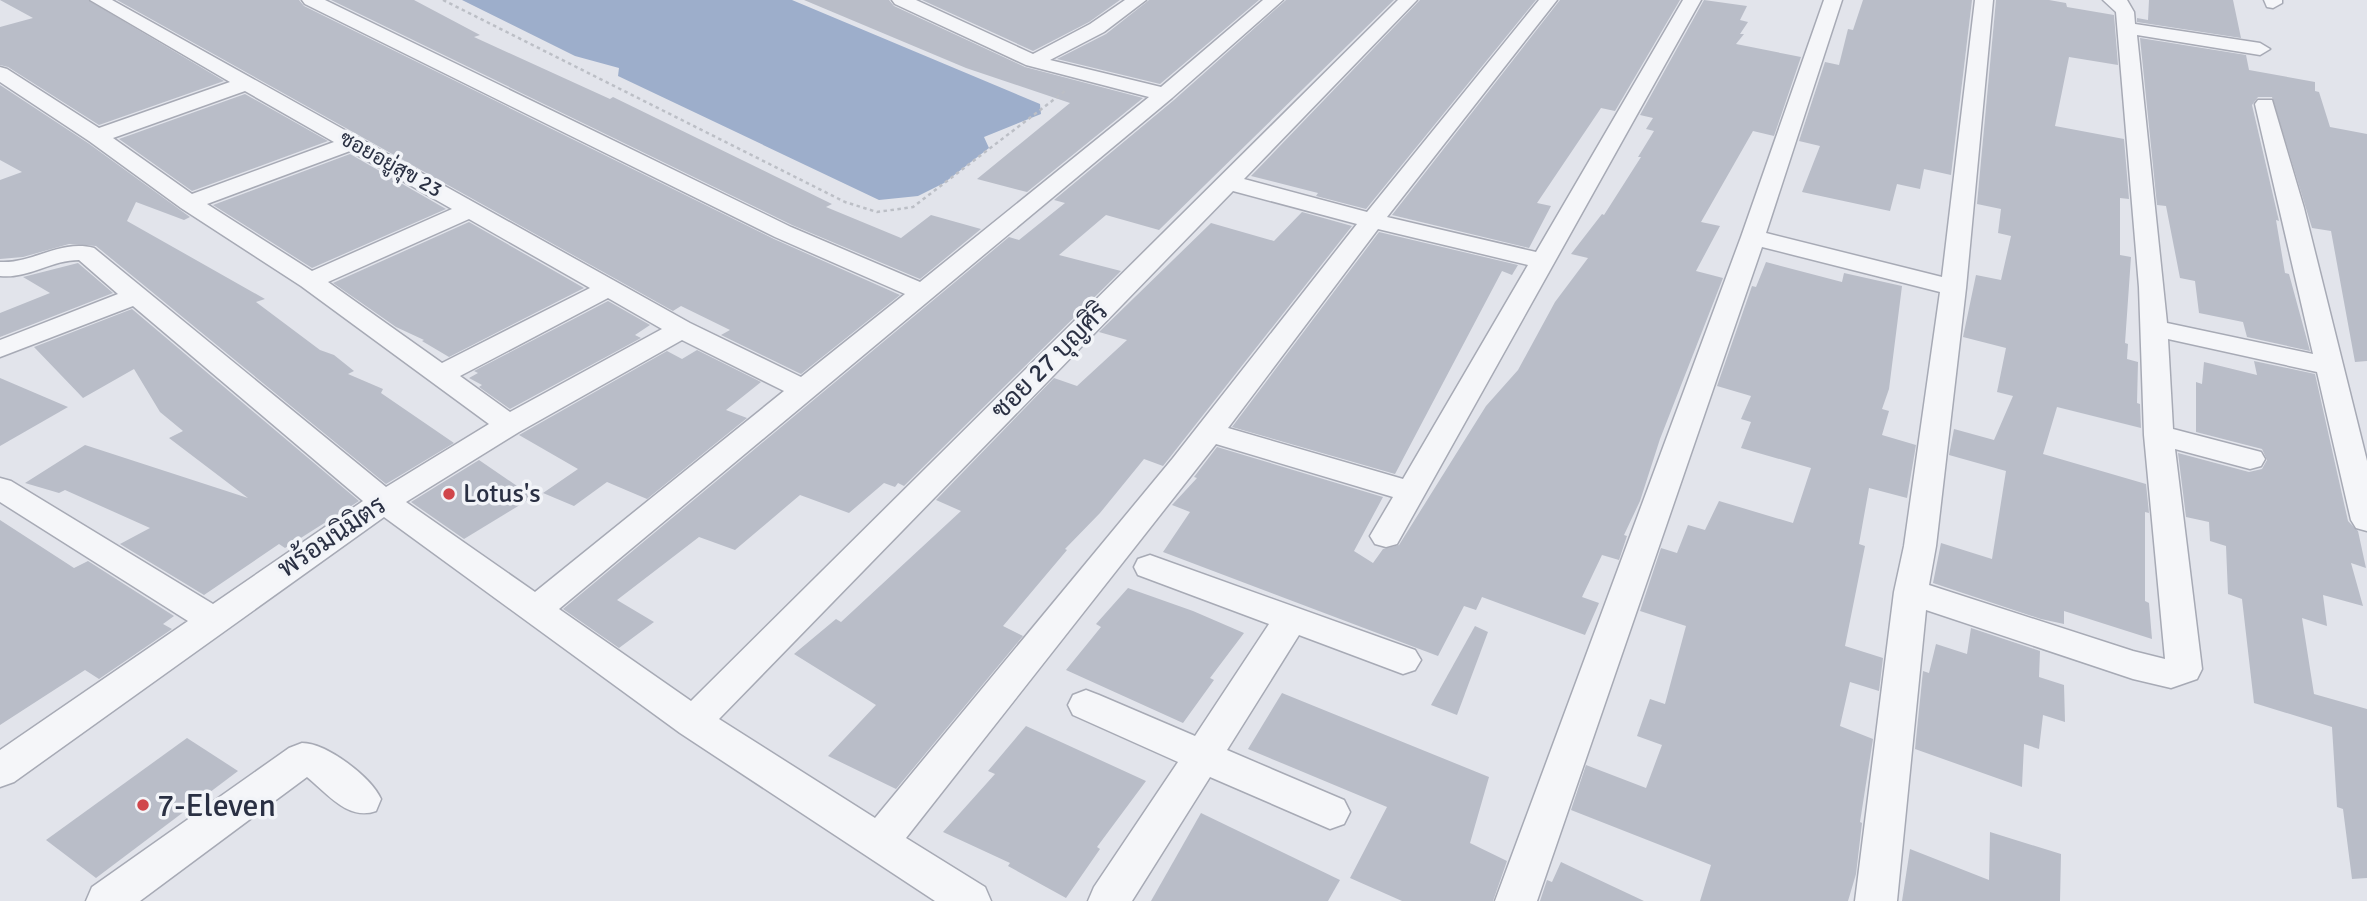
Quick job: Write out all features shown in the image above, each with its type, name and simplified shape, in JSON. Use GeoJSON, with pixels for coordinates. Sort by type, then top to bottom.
{"type":"FeatureCollection","features":[{"type":"Feature","properties":{"kind":"street","name":"ซอยอยู่สุข 23"},"geometry":{"type":"LineString","coordinates":[[99,0],[681,329],[804,390]]}},
{"type":"Feature","properties":{"kind":"street"},"geometry":{"type":"LineString","coordinates":[[311,0],[783,232],[922,292]]}},
{"type":"Feature","properties":{"kind":"street"},"geometry":{"type":"LineString","coordinates":[[901,0],[935,7],[1033,61],[1164,94]]}},
{"type":"Feature","properties":{"kind":"street"},"geometry":{"type":"LineString","coordinates":[[1033,61],[1097,28],[1137,0]]}},
{"type":"Feature","properties":{"kind":"street"},"geometry":{"type":"LineString","coordinates":[[534,611],[1164,94],[1274,0]]}},
{"type":"Feature","properties":{"kind":"street","name":"ซอย 27 บุญศิริ"},"geometry":{"type":"LineString","coordinates":[[693,722],[1408,0]]}},
{"type":"Feature","properties":{"kind":"street"},"geometry":{"type":"LineString","coordinates":[[880,841],[1209,432],[1372,221],[1549,0]]}},
{"type":"Feature","properties":{"kind":"street"},"geometry":{"type":"LineString","coordinates":[[1386,536],[1692,0]]}},
{"type":"Feature","properties":{"kind":"street"},"geometry":{"type":"LineString","coordinates":[[1516,901],[1753,237],[1833,0]]}},
{"type":"Feature","properties":{"kind":"street"},"geometry":{"type":"LineString","coordinates":[[1876,901],[1911,592],[1920,546],[1953,288],[1984,0]]}},
{"type":"Feature","properties":{"kind":"street"},"geometry":{"type":"LineString","coordinates":[[1911,592],[2133,664],[2171,674],[2184,668],[2159,435],[2152,287],[2127,28],[2124,8],[2112,0]]}},
{"type":"Feature","properties":{"kind":"street"},"geometry":{"type":"LineString","coordinates":[[2127,28],[2260,49]]}},
{"type":"Feature","properties":{"kind":"street"},"geometry":{"type":"LineString","coordinates":[[0,72],[97,136],[190,203],[310,281],[509,425]]}},
{"type":"Feature","properties":{"kind":"street"},"geometry":{"type":"LineString","coordinates":[[97,136],[247,83]]}},
{"type":"Feature","properties":{"kind":"street"},"geometry":{"type":"LineString","coordinates":[[2265,104],[2289,190],[2328,366],[2367,520]]}},
{"type":"Feature","properties":{"kind":"street"},"geometry":{"type":"LineString","coordinates":[[190,203],[353,142]]}},
{"type":"Feature","properties":{"kind":"street"},"geometry":{"type":"LineString","coordinates":[[1227,182],[1372,221],[1542,261]]}},
{"type":"Feature","properties":{"kind":"street"},"geometry":{"type":"LineString","coordinates":[[310,281],[472,209]]}},
{"type":"Feature","properties":{"kind":"street"},"geometry":{"type":"LineString","coordinates":[[1753,237],[1953,288]]}},
{"type":"Feature","properties":{"kind":"street"},"geometry":{"type":"LineString","coordinates":[[0,269],[19,268],[61,253],[85,253],[384,502],[693,722],[970,901]]}},
{"type":"Feature","properties":{"kind":"street"},"geometry":{"type":"LineString","coordinates":[[440,375],[609,288]]}},
{"type":"Feature","properties":{"kind":"street"},"geometry":{"type":"LineString","coordinates":[[0,349],[135,296]]}},
{"type":"Feature","properties":{"kind":"street"},"geometry":{"type":"LineString","coordinates":[[2152,328],[2328,366]]}},
{"type":"Feature","properties":{"kind":"street","name":"พร้อมนิมิตร"},"geometry":{"type":"LineString","coordinates":[[6,759],[384,502],[509,425],[681,329]]}},
{"type":"Feature","properties":{"kind":"street"},"geometry":{"type":"LineString","coordinates":[[1209,432],[1411,492]]}},
{"type":"Feature","properties":{"kind":"street"},"geometry":{"type":"LineString","coordinates":[[2159,435],[2250,459]]}},
{"type":"Feature","properties":{"kind":"street"},"geometry":{"type":"LineString","coordinates":[[0,488],[212,620]]}},
{"type":"Feature","properties":{"kind":"street"},"geometry":{"type":"LineString","coordinates":[[1150,568],[1403,660]]}},
{"type":"Feature","properties":{"kind":"street"},"geometry":{"type":"LineString","coordinates":[[1109,901],[1291,619]]}},
{"type":"Feature","properties":{"kind":"street"},"geometry":{"type":"LineString","coordinates":[[1086,705],[1330,812]]}},
{"type":"Feature","properties":{"kind":"street"},"geometry":{"type":"LineString","coordinates":[[107,901],[302,759],[312,759],[362,799]]}},
{"type":"Feature","properties":{"kind":"path"},"geometry":{"type":"LineString","coordinates":[[443,0],[845,202],[877,212],[913,207],[1085,76]]}},
{"type":"Feature","properties":{"kind":"water"},"geometry":{"type":"Polygon","coordinates":[[[462,0],[792,0],[1040,104],[1041,114],[984,137],[989,148],[944,183],[918,196],[879,200],[618,76],[619,68],[575,56],[462,0]]]}},
{"type":"Feature","properties":{"kind":"building"},"geometry":{"type":"Polygon","coordinates":[[[0,0],[88,0],[224,81],[99,125],[8,67],[0,65],[0,27],[33,18],[0,0]]]}},
{"type":"Feature","properties":{"kind":"building"},"geometry":{"type":"Polygon","coordinates":[[[117,0],[299,0],[304,6],[774,239],[900,295],[801,374],[721,335],[730,330],[681,306],[673,311],[117,0]]]}},
{"type":"Feature","properties":{"kind":"building"},"geometry":{"type":"Polygon","coordinates":[[[331,0],[414,0],[480,35],[474,37],[610,99],[613,97],[832,204],[826,207],[901,238],[931,215],[981,229],[920,279],[792,225],[331,0]]]}},
{"type":"Feature","properties":{"kind":"building"},"geometry":{"type":"Polygon","coordinates":[[[804,0],[889,0],[894,6],[1025,67],[1143,98],[1027,192],[977,179],[1070,103],[966,68],[804,0]]]}},
{"type":"Feature","properties":{"kind":"building"},"geometry":{"type":"Polygon","coordinates":[[[922,0],[1120,0],[1089,22],[1033,51],[922,0]]]}},
{"type":"Feature","properties":{"kind":"building"},"geometry":{"type":"Polygon","coordinates":[[[1149,0],[1259,0],[1160,84],[1057,59],[1106,34],[1149,0]]]}},
{"type":"Feature","properties":{"kind":"building"},"geometry":{"type":"Polygon","coordinates":[[[1286,0],[1394,0],[1159,230],[1106,215],[1059,255],[1121,271],[904,486],[898,483],[895,487],[884,483],[849,513],[800,495],[735,550],[699,537],[617,600],[654,622],[619,648],[563,609],[1009,237],[1019,240],[1065,203],[1054,200],[1174,100],[1286,0]]]}},
{"type":"Feature","properties":{"kind":"building"},"geometry":{"type":"Polygon","coordinates":[[[1420,0],[1536,0],[1366,209],[1316,196],[1318,193],[1251,176],[1420,0]]]}},
{"type":"Feature","properties":{"kind":"building"},"geometry":{"type":"Polygon","coordinates":[[[1560,0],[1680,0],[1615,111],[1601,108],[1537,203],[1551,206],[1529,248],[1392,215],[1560,0]]]}},
{"type":"Feature","properties":{"kind":"building"},"geometry":{"type":"Polygon","coordinates":[[[1704,0],[1747,6],[1740,20],[1748,22],[1740,34],[1744,34],[1736,44],[1801,57],[1774,136],[1753,131],[1701,222],[1720,226],[1696,271],[1723,278],[1660,439],[1640,501],[1624,535],[1627,536],[1619,560],[1602,555],[1582,597],[1599,603],[1585,635],[1482,597],[1476,610],[1464,606],[1438,656],[1163,552],[1190,512],[1172,505],[1197,478],[1194,477],[1217,447],[1383,497],[1354,551],[1373,563],[1383,549],[1399,545],[1486,406],[1518,370],[1555,302],[1588,258],[1571,254],[1602,214],[1604,215],[1641,157],[1638,157],[1654,131],[1646,129],[1653,118],[1640,115],[1704,0]]]}},
{"type":"Feature","properties":{"kind":"building"},"geometry":{"type":"Polygon","coordinates":[[[1863,0],[1972,0],[1951,175],[1924,169],[1920,189],[1897,184],[1890,211],[1802,192],[1820,146],[1799,141],[1825,62],[1839,65],[1848,29],[1853,30],[1863,0]]]}},
{"type":"Feature","properties":{"kind":"building"},"geometry":{"type":"Polygon","coordinates":[[[1996,0],[2049,0],[2066,3],[2067,7],[2114,15],[2118,65],[2069,57],[2055,126],[2124,139],[2129,199],[2120,198],[2120,255],[2131,257],[2125,343],[2128,344],[2127,359],[2138,362],[2137,403],[2140,404],[2141,428],[2057,407],[2043,454],[2146,484],[2149,513],[2145,512],[2145,601],[2149,603],[2152,639],[2064,611],[2064,624],[2041,619],[1933,583],[1941,543],[1992,559],[2006,471],[1949,455],[1954,429],[1994,440],[2013,396],[1997,392],[2006,348],[1963,337],[1976,275],[2001,280],[2011,236],[1998,233],[2001,209],[1977,204],[1996,0]]]}},
{"type":"Feature","properties":{"kind":"building"},"geometry":{"type":"Polygon","coordinates":[[[2149,0],[2233,0],[2241,38],[2137,22],[2137,18],[2148,20],[2149,0]]]}},
{"type":"Feature","properties":{"kind":"building"},"geometry":{"type":"Polygon","coordinates":[[[2140,38],[2246,55],[2249,70],[2315,82],[2315,91],[2319,92],[2330,127],[2367,134],[2367,361],[2355,362],[2331,231],[2312,228],[2272,97],[2258,97],[2252,105],[2279,221],[2276,220],[2285,273],[2289,274],[2310,351],[2247,337],[2243,322],[2199,313],[2195,281],[2180,278],[2166,206],[2157,205],[2140,38]]]}},
{"type":"Feature","properties":{"kind":"building"},"geometry":{"type":"Polygon","coordinates":[[[0,85],[88,143],[190,217],[184,220],[136,202],[127,221],[265,299],[256,302],[320,350],[334,355],[354,371],[348,374],[383,389],[381,393],[454,443],[386,484],[96,246],[69,244],[23,257],[0,259],[0,180],[22,172],[0,160],[0,85]]]}},
{"type":"Feature","properties":{"kind":"building"},"geometry":{"type":"Polygon","coordinates":[[[245,94],[328,141],[192,191],[119,139],[245,94]]]}},
{"type":"Feature","properties":{"kind":"building"},"geometry":{"type":"Polygon","coordinates":[[[350,154],[446,209],[312,268],[213,205],[350,154]]]}},
{"type":"Feature","properties":{"kind":"building"},"geometry":{"type":"Polygon","coordinates":[[[1302,212],[1352,226],[1163,466],[1144,459],[1100,513],[1065,549],[1067,550],[1003,626],[1023,636],[896,789],[828,756],[876,705],[794,654],[836,619],[841,622],[961,511],[936,500],[1054,378],[1077,386],[1127,340],[1099,332],[1211,223],[1274,241],[1302,212]]]}},
{"type":"Feature","properties":{"kind":"building"},"geometry":{"type":"Polygon","coordinates":[[[469,222],[584,288],[449,357],[422,341],[424,340],[396,327],[333,283],[469,222]]]}},
{"type":"Feature","properties":{"kind":"building"},"geometry":{"type":"Polygon","coordinates":[[[1379,232],[1518,265],[1512,275],[1502,271],[1395,474],[1232,427],[1379,232]]]}},
{"type":"Feature","properties":{"kind":"building"},"geometry":{"type":"Polygon","coordinates":[[[1766,262],[1842,282],[1844,273],[1902,286],[1889,389],[1882,409],[1889,411],[1882,435],[1916,445],[1907,498],[1869,488],[1859,544],[1865,546],[1845,646],[1883,658],[1879,691],[1850,682],[1840,726],[1873,739],[1860,822],[1856,874],[1848,901],[1700,901],[1711,865],[1571,810],[1586,765],[1646,788],[1662,745],[1637,736],[1650,699],[1665,704],[1686,626],[1640,611],[1661,548],[1677,553],[1688,525],[1705,530],[1719,501],[1793,523],[1811,468],[1741,448],[1751,422],[1741,419],[1751,396],[1717,386],[1752,286],[1756,287],[1766,262]]]}},
{"type":"Feature","properties":{"kind":"building"},"geometry":{"type":"Polygon","coordinates":[[[78,263],[113,293],[0,337],[0,313],[50,293],[23,277],[78,263]]]}},
{"type":"Feature","properties":{"kind":"building"},"geometry":{"type":"Polygon","coordinates":[[[608,301],[650,325],[635,335],[641,338],[510,409],[479,387],[482,385],[469,378],[478,373],[474,371],[608,301]]]}},
{"type":"Feature","properties":{"kind":"building"},"geometry":{"type":"Polygon","coordinates":[[[132,309],[359,501],[285,548],[279,544],[204,595],[120,544],[150,528],[65,490],[59,493],[25,483],[85,445],[248,498],[169,438],[183,431],[160,412],[134,369],[83,398],[34,347],[132,309]]]}},
{"type":"Feature","properties":{"kind":"building"},"geometry":{"type":"Polygon","coordinates":[[[697,350],[761,382],[726,410],[747,418],[647,499],[607,482],[574,506],[543,493],[578,469],[519,435],[667,351],[682,359],[697,350]]]}},
{"type":"Feature","properties":{"kind":"building"},"geometry":{"type":"Polygon","coordinates":[[[2254,361],[2315,374],[2348,521],[2358,531],[2366,568],[2351,563],[2363,606],[2323,595],[2327,626],[2302,618],[2314,694],[2367,709],[2367,878],[2352,879],[2343,809],[2337,807],[2332,727],[2254,703],[2242,599],[2228,594],[2226,546],[2210,541],[2209,522],[2186,517],[2178,453],[2249,472],[2262,469],[2267,460],[2262,449],[2196,432],[2196,382],[2202,384],[2204,362],[2257,375],[2254,361]]]}},
{"type":"Feature","properties":{"kind":"building"},"geometry":{"type":"Polygon","coordinates":[[[0,378],[68,407],[0,446],[0,378]]]}},
{"type":"Feature","properties":{"kind":"building"},"geometry":{"type":"Polygon","coordinates":[[[479,460],[533,497],[464,539],[411,502],[479,460]]]}},
{"type":"Feature","properties":{"kind":"building"},"geometry":{"type":"Polygon","coordinates":[[[0,520],[74,568],[88,561],[174,616],[163,624],[172,629],[99,679],[85,670],[0,725],[0,520]]]}},
{"type":"Feature","properties":{"kind":"building"},"geometry":{"type":"Polygon","coordinates":[[[1128,588],[1244,633],[1210,678],[1214,680],[1183,723],[1066,670],[1101,627],[1096,624],[1128,588]]]}},
{"type":"Feature","properties":{"kind":"building"},"geometry":{"type":"Polygon","coordinates":[[[1475,626],[1488,632],[1457,715],[1431,705],[1475,626]]]}},
{"type":"Feature","properties":{"kind":"building"},"geometry":{"type":"Polygon","coordinates":[[[1971,628],[2040,651],[2039,677],[2064,685],[2065,722],[2043,715],[2039,749],[2024,744],[2022,787],[1915,749],[1923,671],[1929,673],[1936,644],[1967,654],[1971,628]]]}},
{"type":"Feature","properties":{"kind":"building"},"geometry":{"type":"Polygon","coordinates":[[[1282,693],[1489,777],[1470,843],[1507,861],[1493,901],[1402,901],[1350,878],[1387,807],[1248,749],[1282,693]]]}},
{"type":"Feature","properties":{"kind":"building"},"geometry":{"type":"Polygon","coordinates":[[[1026,726],[1146,781],[1097,847],[1100,849],[1066,898],[1008,866],[1010,863],[943,832],[995,774],[988,771],[1026,726]]]}},
{"type":"Feature","properties":{"kind":"building","name":"7-Eleven"},"geometry":{"type":"Polygon","coordinates":[[[187,738],[238,771],[96,878],[46,840],[187,738]]]}},
{"type":"Feature","properties":{"kind":"building"},"geometry":{"type":"Polygon","coordinates":[[[1201,813],[1340,880],[1328,901],[1151,901],[1201,813]]]}},
{"type":"Feature","properties":{"kind":"building"},"geometry":{"type":"Polygon","coordinates":[[[1990,832],[2061,854],[2060,901],[1902,901],[1910,849],[1989,880],[1990,832]]]}},
{"type":"Feature","properties":{"kind":"building"},"geometry":{"type":"Polygon","coordinates":[[[1561,862],[1644,901],[1540,901],[1547,880],[1552,882],[1561,862]]]}},
{"type":"Feature","properties":{"kind":"place","name":"Lotus's"},"geometry":{"type":"Point","coordinates":[449,494]}},
{"type":"Feature","properties":{"kind":"place","name":"7-Eleven"},"geometry":{"type":"Point","coordinates":[143,805]}}]}
